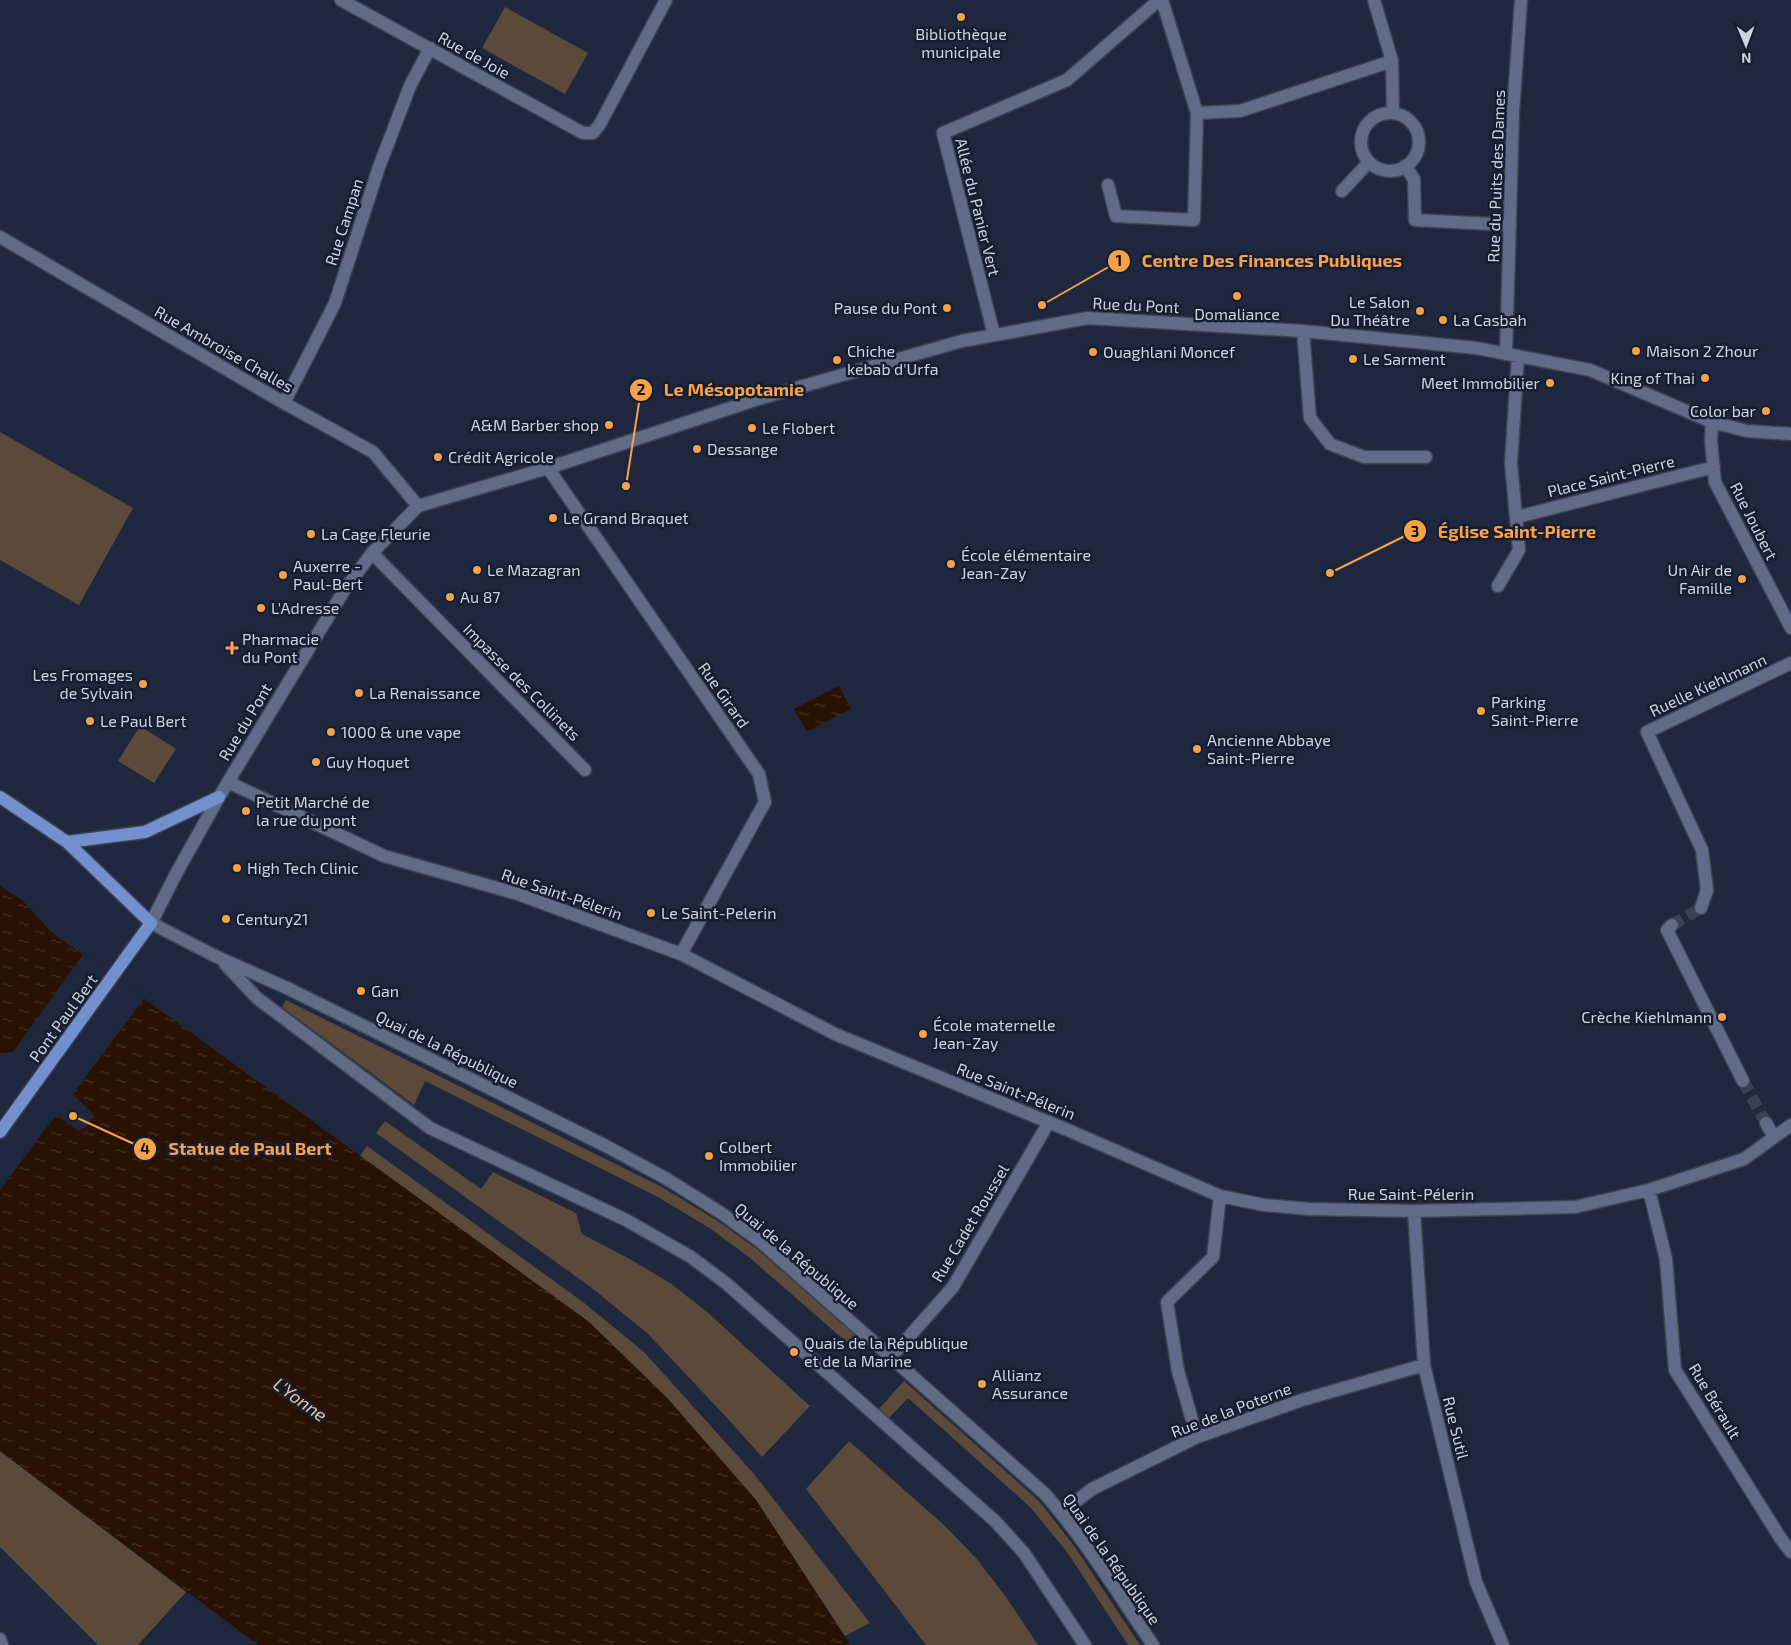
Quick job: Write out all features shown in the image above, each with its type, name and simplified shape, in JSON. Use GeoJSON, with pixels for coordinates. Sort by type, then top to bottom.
{"type":"FeatureCollection","features":[{"type":"Feature","properties":{"kind":"main road"},"geometry":{"type":"LineString","coordinates":[[0,797],[67,842],[151,923]]}},
{"type":"Feature","properties":{"kind":"main road"},"geometry":{"type":"LineString","coordinates":[[67,842],[145,832],[219,797]]}},
{"type":"Feature","properties":{"kind":"main road","name":"Pont Paul Bert"},"geometry":{"type":"LineString","coordinates":[[0,1132],[151,923]]}},
{"type":"Feature","properties":{"kind":"street","name":"Rue de Joie"},"geometry":{"type":"LineString","coordinates":[[341,0],[583,133],[593,133],[600,124],[666,0]]}},
{"type":"Feature","properties":{"kind":"street"},"geometry":{"type":"LineString","coordinates":[[1108,185],[1116,216],[1194,220],[1197,113],[1160,0]]}},
{"type":"Feature","properties":{"kind":"street","name":"Allée du Panier Vert"},"geometry":{"type":"LineString","coordinates":[[994,335],[943,133],[1067,80],[1160,0]]}},
{"type":"Feature","properties":{"kind":"street"},"geometry":{"type":"LineString","coordinates":[[1374,0],[1392,61],[1393,114]]}},
{"type":"Feature","properties":{"kind":"street","name":"Rue du Puits des Dames"},"geometry":{"type":"LineString","coordinates":[[1506,353],[1513,113],[1521,0]]}},
{"type":"Feature","properties":{"kind":"street","name":"Rue Campan"},"geometry":{"type":"LineString","coordinates":[[284,403],[334,303],[379,167],[410,86],[430,48]]}},
{"type":"Feature","properties":{"kind":"street"},"geometry":{"type":"LineString","coordinates":[[1197,113],[1240,111],[1392,61]]}},
{"type":"Feature","properties":{"kind":"street"},"geometry":{"type":"LineString","coordinates":[[1393,114],[1409,120],[1418,136],[1419,144],[1412,160],[1405,166],[1396,170],[1386,170],[1377,168],[1369,162],[1364,155],[1361,137],[1369,122],[1376,116],[1393,114]]}},
{"type":"Feature","properties":{"kind":"street"},"geometry":{"type":"LineString","coordinates":[[1342,191],[1369,162]]}},
{"type":"Feature","properties":{"kind":"street"},"geometry":{"type":"LineString","coordinates":[[1405,166],[1414,179],[1415,220],[1510,225]]}},
{"type":"Feature","properties":{"kind":"street","name":"Rue Ambroise Challes"},"geometry":{"type":"LineString","coordinates":[[0,237],[284,403],[372,452],[418,506]]}},
{"type":"Feature","properties":{"kind":"street","name":"Rue du Pont"},"geometry":{"type":"LineString","coordinates":[[151,923],[219,797],[345,589],[372,554],[418,506],[548,468],[758,399],[962,341],[1088,318],[1303,331],[1476,348],[1590,370],[1712,422],[1747,431],[1791,434]]}},
{"type":"Feature","properties":{"kind":"street"},"geometry":{"type":"LineString","coordinates":[[1303,331],[1310,418],[1330,444],[1364,457],[1426,457]]}},
{"type":"Feature","properties":{"kind":"street"},"geometry":{"type":"LineString","coordinates":[[1498,586],[1519,550],[1511,462],[1518,356]]}},
{"type":"Feature","properties":{"kind":"street","name":"Rue Joubert"},"geometry":{"type":"LineString","coordinates":[[1712,422],[1711,441],[1715,482],[1791,628]]}},
{"type":"Feature","properties":{"kind":"street","name":"Place Saint-Pierre"},"geometry":{"type":"LineString","coordinates":[[1517,517],[1714,467]]}},
{"type":"Feature","properties":{"kind":"street","name":"Rue Girard"},"geometry":{"type":"LineString","coordinates":[[548,468],[759,774],[765,802],[681,954]]}},
{"type":"Feature","properties":{"kind":"street","name":"Impasse des Collinets"},"geometry":{"type":"LineString","coordinates":[[372,554],[584,770]]}},
{"type":"Feature","properties":{"kind":"street","name":"Ruelle Kiehlmann"},"geometry":{"type":"LineString","coordinates":[[1701,908],[1707,890],[1702,850],[1646,732],[1791,663]]}},
{"type":"Feature","properties":{"kind":"street","name":"Rue Saint-Pélerin"},"geometry":{"type":"LineString","coordinates":[[228,782],[384,856],[518,894],[681,954],[835,1034],[1049,1122],[1220,1196],[1264,1205],[1310,1209],[1414,1211],[1575,1207],[1648,1190],[1744,1159],[1791,1125]]}},
{"type":"Feature","properties":{"kind":"street","name":"Quai de la République"},"geometry":{"type":"LineString","coordinates":[[151,923],[220,959],[287,988],[604,1145],[667,1179],[721,1213],[761,1242],[1045,1494],[1062,1513],[1153,1645]]}},
{"type":"Feature","properties":{"kind":"street"},"geometry":{"type":"LineString","coordinates":[[1672,925],[1667,930],[1743,1081]]}},
{"type":"Feature","properties":{"kind":"street","name":"Quai de la République"},"geometry":{"type":"LineString","coordinates":[[220,959],[257,998],[430,1128],[626,1220],[691,1257],[727,1284],[995,1521],[1024,1552],[1085,1645]]}},
{"type":"Feature","properties":{"kind":"street","name":"Rue Cadet Roussel"},"geometry":{"type":"LineString","coordinates":[[891,1357],[953,1287],[1049,1122]]}},
{"type":"Feature","properties":{"kind":"street"},"geometry":{"type":"LineString","coordinates":[[1766,1123],[1774,1137]]}},
{"type":"Feature","properties":{"kind":"street","name":"Rue Bérault"},"geometry":{"type":"LineString","coordinates":[[1648,1190],[1666,1260],[1675,1370],[1791,1552]]}},
{"type":"Feature","properties":{"kind":"street"},"geometry":{"type":"LineString","coordinates":[[1196,1437],[1178,1371],[1167,1302],[1213,1257],[1220,1196]]}},
{"type":"Feature","properties":{"kind":"street","name":"Rue Sutil"},"geometry":{"type":"LineString","coordinates":[[1414,1211],[1424,1365],[1476,1582],[1503,1645]]}},
{"type":"Feature","properties":{"kind":"street","name":"Rue de la Poterne"},"geometry":{"type":"LineString","coordinates":[[1062,1513],[1092,1489],[1196,1437],[1302,1400],[1424,1365]]}},
{"type":"Feature","properties":{"kind":"street"},"geometry":{"type":"LineString","coordinates":[[0,1639],[2,1645]]}},
{"type":"Feature","properties":{"kind":"shaded area"},"geometry":{"type":"Polygon","coordinates":[[[505,7],[588,53],[565,94],[482,48],[505,7]]]}},
{"type":"Feature","properties":{"kind":"shaded area"},"geometry":{"type":"Polygon","coordinates":[[[0,432],[133,508],[79,605],[0,560],[0,432]]]}},
{"type":"Feature","properties":{"kind":"shaded area"},"geometry":{"type":"Polygon","coordinates":[[[140,726],[176,749],[154,783],[118,761],[140,726]]]}},
{"type":"Feature","properties":{"kind":"shaded area"},"geometry":{"type":"Polygon","coordinates":[[[286,1000],[662,1187],[716,1220],[757,1249],[865,1344],[858,1352],[750,1258],[711,1229],[658,1197],[425,1081],[414,1105],[282,1007],[286,1000]]]}},
{"type":"Feature","properties":{"kind":"shaded area"},"geometry":{"type":"Polygon","coordinates":[[[385,1121],[481,1189],[493,1172],[576,1213],[582,1234],[670,1283],[706,1311],[810,1406],[762,1457],[648,1334],[592,1288],[376,1133],[385,1121]]]}},
{"type":"Feature","properties":{"kind":"shaded area"},"geometry":{"type":"Polygon","coordinates":[[[367,1146],[583,1302],[644,1352],[754,1474],[870,1623],[845,1636],[756,1500],[668,1399],[589,1322],[360,1156],[367,1146]]]}},
{"type":"Feature","properties":{"kind":"shaded area"},"geometry":{"type":"Polygon","coordinates":[[[904,1381],[1039,1501],[1075,1547],[1140,1645],[1128,1645],[1067,1552],[1031,1508],[908,1398],[889,1418],[879,1409],[904,1381]]]}},
{"type":"Feature","properties":{"kind":"shaded area"},"geometry":{"type":"Polygon","coordinates":[[[849,1441],[945,1526],[976,1558],[1006,1597],[1038,1645],[926,1645],[806,1489],[849,1441]]]}},
{"type":"Feature","properties":{"kind":"shaded area"},"geometry":{"type":"Polygon","coordinates":[[[0,1451],[186,1592],[138,1645],[98,1645],[0,1547],[0,1451]]]}},
{"type":"Feature","properties":{"kind":"water"},"geometry":{"type":"Polygon","coordinates":[[[839,686],[851,709],[807,732],[794,709],[839,686]]]}},
{"type":"Feature","properties":{"kind":"water","name":"L'Yonne"},"geometry":{"type":"Polygon","coordinates":[[[0,886],[23,901],[51,932],[589,1322],[668,1399],[756,1500],[850,1645],[258,1645],[0,1451],[0,886]]]}},
{"type":"Feature","properties":{"kind":"pier"},"geometry":{"type":"Polygon","coordinates":[[[84,953],[146,996],[73,1094],[93,1114],[89,1125],[79,1131],[56,1115],[0,1190],[0,1053],[13,1052],[84,953]]]}},
{"type":"Feature","properties":{"kind":"tunnel"},"geometry":{"type":"LineString","coordinates":[[1672,925],[1701,908]]}},
{"type":"Feature","properties":{"kind":"tunnel"},"geometry":{"type":"LineString","coordinates":[[1743,1081],[1766,1123]]}},
{"type":"Feature","properties":{"kind":"place","name":"Bibliothèque municipale"},"geometry":{"type":"Point","coordinates":[961,17]}},
{"type":"Feature","properties":{"kind":"place","name":"Domaliance"},"geometry":{"type":"Point","coordinates":[1237,296]}},
{"type":"Feature","properties":{"kind":"place","name":"Centre Des Finances Publiques"},"geometry":{"type":"Point","coordinates":[1042,305]}},
{"type":"Feature","properties":{"kind":"place","name":"Pause du Pont"},"geometry":{"type":"Point","coordinates":[947,308]}},
{"type":"Feature","properties":{"kind":"place","name":"Le Salon Du Théâtre"},"geometry":{"type":"Point","coordinates":[1420,311]}},
{"type":"Feature","properties":{"kind":"place","name":"La Casbah"},"geometry":{"type":"Point","coordinates":[1443,320]}},
{"type":"Feature","properties":{"kind":"place","name":"Maison 2 Zhour"},"geometry":{"type":"Point","coordinates":[1636,351]}},
{"type":"Feature","properties":{"kind":"place","name":"Ouaghlani Moncef"},"geometry":{"type":"Point","coordinates":[1093,352]}},
{"type":"Feature","properties":{"kind":"place","name":"Le Sarment"},"geometry":{"type":"Point","coordinates":[1353,359]}},
{"type":"Feature","properties":{"kind":"place","name":"Chiche kebab d'Urfa"},"geometry":{"type":"Point","coordinates":[837,360]}},
{"type":"Feature","properties":{"kind":"place","name":"King of Thai"},"geometry":{"type":"Point","coordinates":[1705,378]}},
{"type":"Feature","properties":{"kind":"place","name":"Meet Immobilier"},"geometry":{"type":"Point","coordinates":[1550,383]}},
{"type":"Feature","properties":{"kind":"place","name":"Color bar"},"geometry":{"type":"Point","coordinates":[1766,411]}},
{"type":"Feature","properties":{"kind":"place","name":"A&M Barber shop"},"geometry":{"type":"Point","coordinates":[609,425]}},
{"type":"Feature","properties":{"kind":"place","name":"Le Flobert"},"geometry":{"type":"Point","coordinates":[752,428]}},
{"type":"Feature","properties":{"kind":"place","name":"Dessange"},"geometry":{"type":"Point","coordinates":[697,449]}},
{"type":"Feature","properties":{"kind":"place","name":"Crédit Agricole"},"geometry":{"type":"Point","coordinates":[438,457]}},
{"type":"Feature","properties":{"kind":"place","name":"Le Mésopotamie"},"geometry":{"type":"Point","coordinates":[626,486]}},
{"type":"Feature","properties":{"kind":"place","name":"Le Grand Braquet"},"geometry":{"type":"Point","coordinates":[553,518]}},
{"type":"Feature","properties":{"kind":"place","name":"La Cage Fleurie"},"geometry":{"type":"Point","coordinates":[311,534]}},
{"type":"Feature","properties":{"kind":"place","name":"École élémentaire Jean-Zay"},"geometry":{"type":"Point","coordinates":[951,564]}},
{"type":"Feature","properties":{"kind":"place","name":"Le Mazagran"},"geometry":{"type":"Point","coordinates":[477,570]}},
{"type":"Feature","properties":{"kind":"place","name":"Église Saint-Pierre"},"geometry":{"type":"Point","coordinates":[1330,573]}},
{"type":"Feature","properties":{"kind":"place","name":"Auxerre - Paul-Bert"},"geometry":{"type":"Point","coordinates":[283,575]}},
{"type":"Feature","properties":{"kind":"place","name":"Un Air de Famille"},"geometry":{"type":"Point","coordinates":[1742,579]}},
{"type":"Feature","properties":{"kind":"place","name":"Au 87"},"geometry":{"type":"Point","coordinates":[450,597]}},
{"type":"Feature","properties":{"kind":"place","name":"L'Adresse"},"geometry":{"type":"Point","coordinates":[261,608]}},
{"type":"Feature","properties":{"kind":"place","name":"Pharmacie du Pont"},"geometry":{"type":"Point","coordinates":[232,648]}},
{"type":"Feature","properties":{"kind":"place","name":"Les Fromages de Sylvain"},"geometry":{"type":"Point","coordinates":[143,684]}},
{"type":"Feature","properties":{"kind":"place","name":"La Renaissance"},"geometry":{"type":"Point","coordinates":[359,693]}},
{"type":"Feature","properties":{"kind":"place","name":"Parking Saint-Pierre"},"geometry":{"type":"Point","coordinates":[1481,711]}},
{"type":"Feature","properties":{"kind":"place","name":"Le Paul Bert"},"geometry":{"type":"Point","coordinates":[90,721]}},
{"type":"Feature","properties":{"kind":"place","name":"1000 & une vape"},"geometry":{"type":"Point","coordinates":[331,732]}},
{"type":"Feature","properties":{"kind":"place","name":"Ancienne Abbaye Saint-Pierre"},"geometry":{"type":"Point","coordinates":[1197,749]}},
{"type":"Feature","properties":{"kind":"place","name":"Guy Hoquet"},"geometry":{"type":"Point","coordinates":[316,762]}},
{"type":"Feature","properties":{"kind":"place","name":"Petit Marché de la rue du pont"},"geometry":{"type":"Point","coordinates":[246,811]}},
{"type":"Feature","properties":{"kind":"place","name":"High Tech Clinic"},"geometry":{"type":"Point","coordinates":[237,868]}},
{"type":"Feature","properties":{"kind":"place","name":"Le Saint-Pelerin"},"geometry":{"type":"Point","coordinates":[651,913]}},
{"type":"Feature","properties":{"kind":"place","name":"Century21"},"geometry":{"type":"Point","coordinates":[226,919]}},
{"type":"Feature","properties":{"kind":"place","name":"Gan"},"geometry":{"type":"Point","coordinates":[361,991]}},
{"type":"Feature","properties":{"kind":"place","name":"Crèche Kiehlmann"},"geometry":{"type":"Point","coordinates":[1722,1017]}},
{"type":"Feature","properties":{"kind":"place","name":"École maternelle Jean-Zay"},"geometry":{"type":"Point","coordinates":[923,1034]}},
{"type":"Feature","properties":{"kind":"place","name":"Statue de Paul Bert"},"geometry":{"type":"Point","coordinates":[73,1116]}},
{"type":"Feature","properties":{"kind":"place","name":"Colbert Immobilier"},"geometry":{"type":"Point","coordinates":[709,1156]}},
{"type":"Feature","properties":{"kind":"place","name":"Quais de la République et de la Marine"},"geometry":{"type":"Point","coordinates":[794,1352]}},
{"type":"Feature","properties":{"kind":"place","name":"Allianz Assurance"},"geometry":{"type":"Point","coordinates":[982,1384]}}]}
